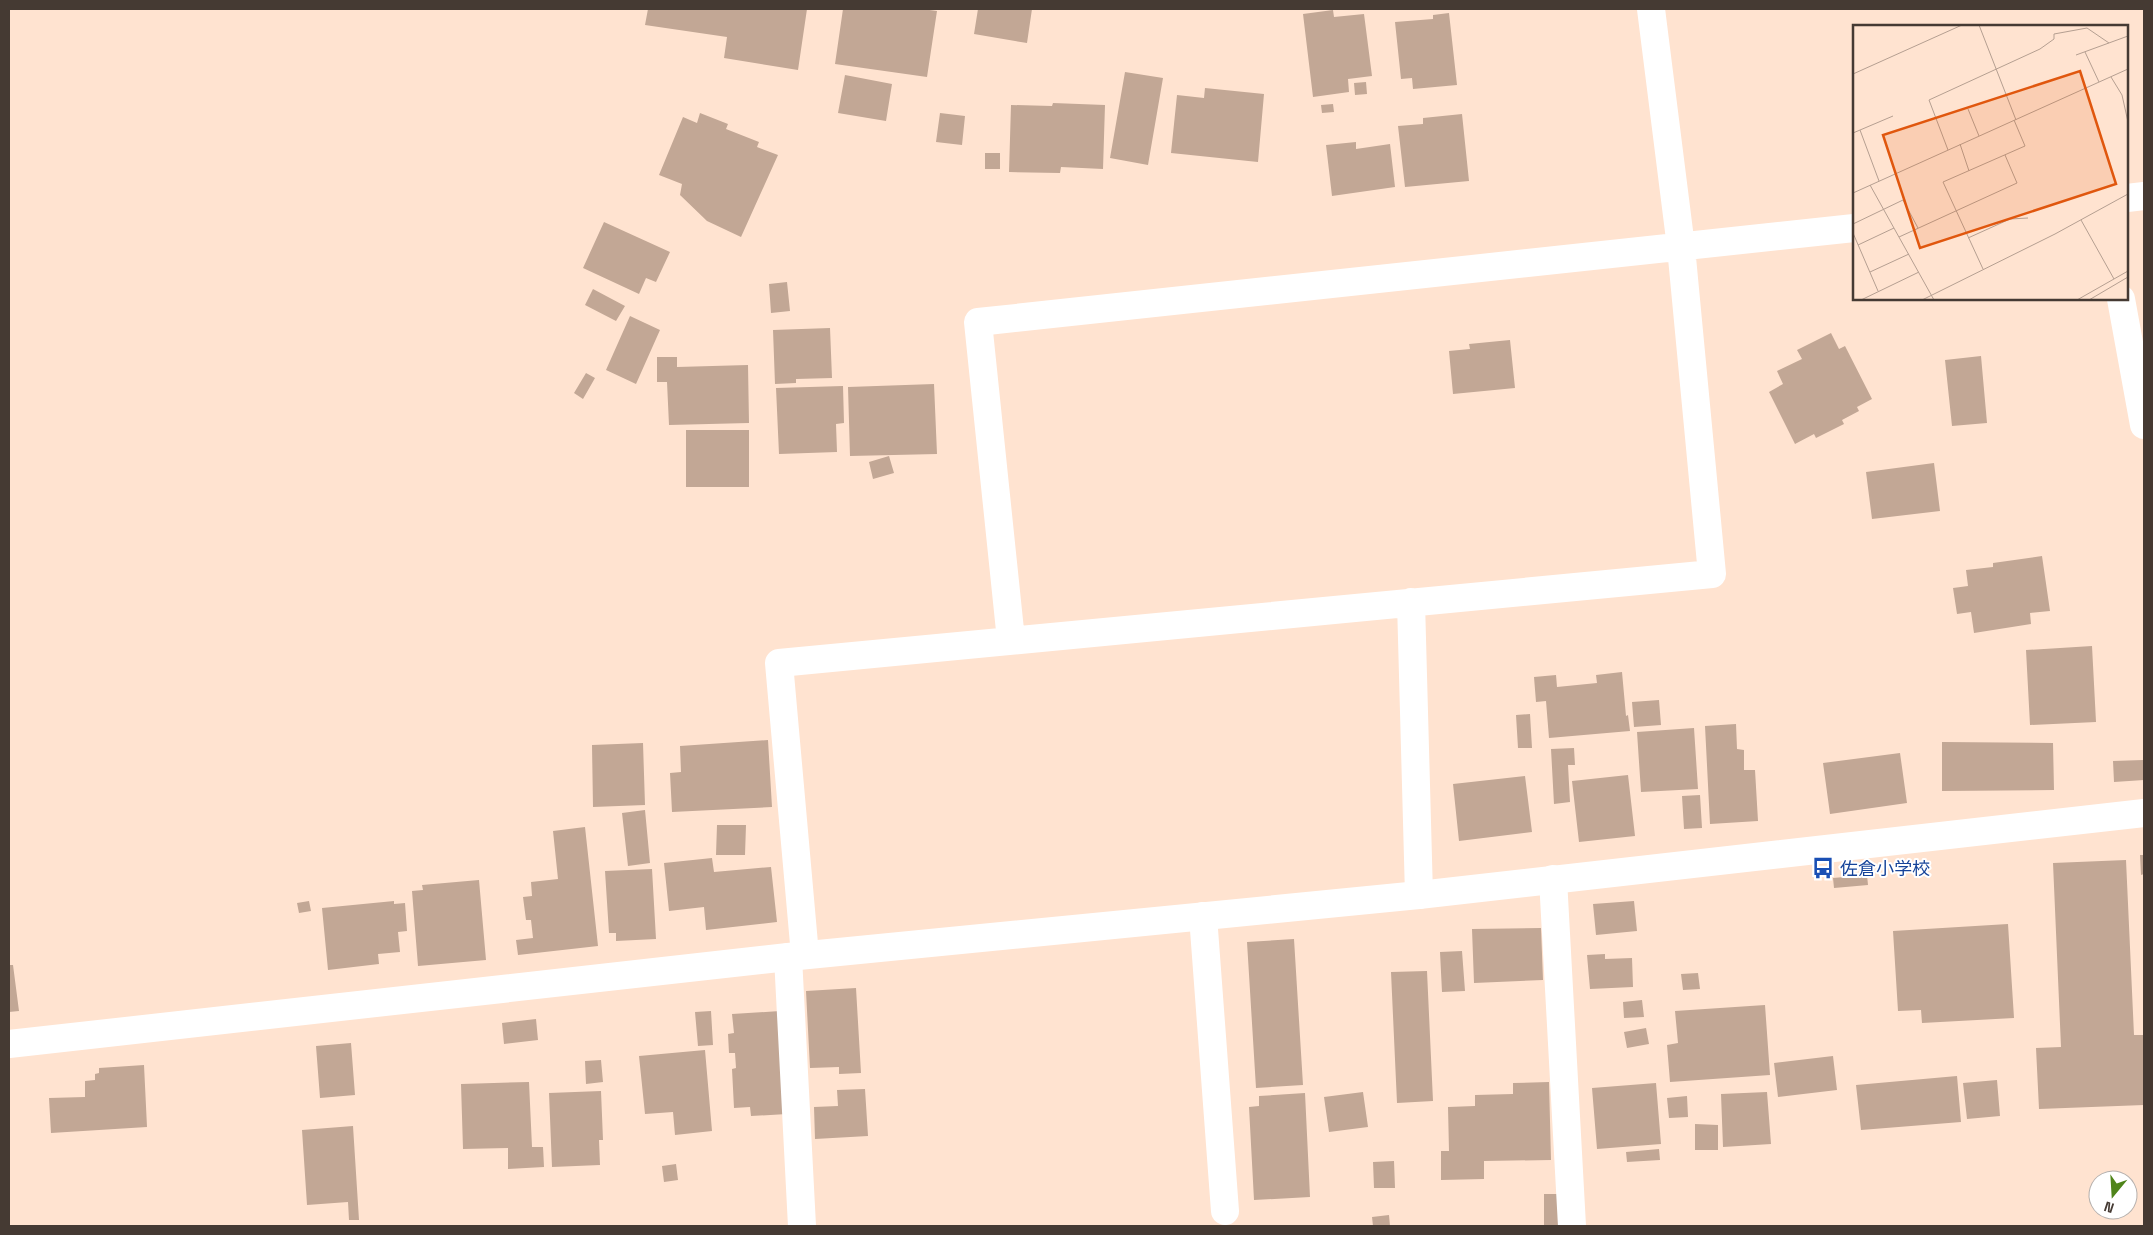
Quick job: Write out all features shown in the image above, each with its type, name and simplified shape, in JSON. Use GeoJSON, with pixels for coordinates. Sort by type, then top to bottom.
{"type":"FeatureCollection","features":[{"type":"Feature","properties":{"kind":"street"},"geometry":{"type":"LineString","coordinates":[[802,1226],[796,956],[779,663],[1712,574],[1681,247],[1652,9]]}},
{"type":"Feature","properties":{"kind":"street"},"geometry":{"type":"LineString","coordinates":[[2128,198],[2144,196]]}},
{"type":"Feature","properties":{"kind":"street"},"geometry":{"type":"LineString","coordinates":[[1011,640],[978,322],[1853,228]]}},
{"type":"Feature","properties":{"kind":"street"},"geometry":{"type":"LineString","coordinates":[[2121,300],[2144,425]]}},
{"type":"Feature","properties":{"kind":"street"},"geometry":{"type":"LineString","coordinates":[[1411,602],[1419,895]]}},
{"type":"Feature","properties":{"kind":"street"},"geometry":{"type":"LineString","coordinates":[[9,1044],[796,956],[1419,895],[2144,813]]}},
{"type":"Feature","properties":{"kind":"street"},"geometry":{"type":"LineString","coordinates":[[1553,879],[1572,1226]]}},
{"type":"Feature","properties":{"kind":"street"},"geometry":{"type":"LineString","coordinates":[[1203,916],[1225,1211]]}},
{"type":"Feature","properties":{"kind":"building"},"geometry":{"type":"Polygon","coordinates":[[[648,9],[807,9],[798,70],[724,58],[727,37],[645,25],[648,9]]]}},
{"type":"Feature","properties":{"kind":"building"},"geometry":{"type":"Polygon","coordinates":[[[843,9],[922,9],[937,11],[927,77],[835,64],[843,9]]]}},
{"type":"Feature","properties":{"kind":"building"},"geometry":{"type":"Polygon","coordinates":[[[978,9],[1032,9],[1027,43],[974,34],[978,9]]]}},
{"type":"Feature","properties":{"kind":"building"},"geometry":{"type":"Polygon","coordinates":[[[1333,10],[1334,17],[1364,14],[1372,76],[1348,79],[1349,92],[1313,97],[1303,14],[1333,10]]]}},
{"type":"Feature","properties":{"kind":"building"},"geometry":{"type":"Polygon","coordinates":[[[1449,13],[1457,85],[1413,89],[1412,78],[1401,79],[1395,22],[1433,19],[1433,15],[1449,13]]]}},
{"type":"Feature","properties":{"kind":"building"},"geometry":{"type":"Polygon","coordinates":[[[1125,72],[1163,78],[1148,165],[1110,158],[1125,72]]]}},
{"type":"Feature","properties":{"kind":"building"},"geometry":{"type":"Polygon","coordinates":[[[845,75],[892,84],[886,121],[838,113],[845,75]]]}},
{"type":"Feature","properties":{"kind":"building"},"geometry":{"type":"Polygon","coordinates":[[[1366,82],[1367,94],[1355,95],[1354,83],[1366,82]]]}},
{"type":"Feature","properties":{"kind":"building"},"geometry":{"type":"Polygon","coordinates":[[[1205,88],[1264,94],[1258,162],[1171,153],[1177,95],[1204,98],[1205,88]]]}},
{"type":"Feature","properties":{"kind":"building"},"geometry":{"type":"Polygon","coordinates":[[[1053,103],[1105,105],[1103,169],[1061,167],[1060,173],[1009,172],[1011,105],[1052,106],[1053,103]]]}},
{"type":"Feature","properties":{"kind":"building"},"geometry":{"type":"Polygon","coordinates":[[[1333,104],[1334,112],[1322,113],[1321,105],[1333,104]]]}},
{"type":"Feature","properties":{"kind":"building"},"geometry":{"type":"Polygon","coordinates":[[[700,113],[728,124],[726,129],[759,142],[757,147],[778,155],[741,237],[707,221],[680,195],[682,184],[659,175],[683,117],[697,123],[700,113]]]}},
{"type":"Feature","properties":{"kind":"building"},"geometry":{"type":"Polygon","coordinates":[[[940,113],[965,116],[962,145],[936,142],[940,113]]]}},
{"type":"Feature","properties":{"kind":"building"},"geometry":{"type":"Polygon","coordinates":[[[1462,114],[1469,181],[1405,187],[1398,126],[1423,124],[1423,118],[1462,114]]]}},
{"type":"Feature","properties":{"kind":"building"},"geometry":{"type":"Polygon","coordinates":[[[1356,142],[1356,149],[1390,144],[1395,187],[1332,196],[1326,145],[1356,142]]]}},
{"type":"Feature","properties":{"kind":"building"},"geometry":{"type":"Polygon","coordinates":[[[985,153],[1000,153],[1000,169],[985,169],[985,153]]]}},
{"type":"Feature","properties":{"kind":"building"},"geometry":{"type":"Polygon","coordinates":[[[604,222],[670,252],[656,282],[646,278],[639,294],[583,268],[604,222]]]}},
{"type":"Feature","properties":{"kind":"building"},"geometry":{"type":"Polygon","coordinates":[[[787,282],[790,311],[771,313],[769,284],[787,282]]]}},
{"type":"Feature","properties":{"kind":"building"},"geometry":{"type":"Polygon","coordinates":[[[593,289],[625,306],[616,321],[585,305],[593,289]]]}},
{"type":"Feature","properties":{"kind":"building"},"geometry":{"type":"Polygon","coordinates":[[[630,316],[660,330],[636,384],[606,370],[630,316]]]}},
{"type":"Feature","properties":{"kind":"building"},"geometry":{"type":"Polygon","coordinates":[[[830,328],[832,378],[796,379],[796,383],[775,384],[773,330],[830,328]]]}},
{"type":"Feature","properties":{"kind":"building"},"geometry":{"type":"Polygon","coordinates":[[[1831,333],[1839,349],[1845,346],[1872,399],[1857,407],[1859,411],[1842,420],[1844,424],[1816,438],[1814,434],[1795,444],[1769,392],[1783,384],[1777,371],[1802,359],[1797,350],[1831,333]]]}},
{"type":"Feature","properties":{"kind":"building"},"geometry":{"type":"Polygon","coordinates":[[[1510,340],[1515,388],[1453,394],[1449,351],[1470,349],[1469,344],[1510,340]]]}},
{"type":"Feature","properties":{"kind":"building"},"geometry":{"type":"Polygon","coordinates":[[[1981,356],[1987,423],[1952,426],[1945,360],[1981,356]]]}},
{"type":"Feature","properties":{"kind":"building"},"geometry":{"type":"Polygon","coordinates":[[[657,357],[677,357],[677,367],[748,365],[749,423],[669,425],[667,382],[657,382],[657,357]]]}},
{"type":"Feature","properties":{"kind":"building"},"geometry":{"type":"Polygon","coordinates":[[[586,373],[595,378],[583,399],[574,393],[586,373]]]}},
{"type":"Feature","properties":{"kind":"building"},"geometry":{"type":"Polygon","coordinates":[[[934,384],[937,454],[850,456],[848,387],[934,384]]]}},
{"type":"Feature","properties":{"kind":"building"},"geometry":{"type":"Polygon","coordinates":[[[843,386],[844,423],[836,424],[837,452],[779,454],[776,388],[843,386]]]}},
{"type":"Feature","properties":{"kind":"building"},"geometry":{"type":"Polygon","coordinates":[[[686,430],[749,430],[749,487],[686,487],[686,430]]]}},
{"type":"Feature","properties":{"kind":"building"},"geometry":{"type":"Polygon","coordinates":[[[889,456],[894,473],[873,479],[869,462],[889,456]]]}},
{"type":"Feature","properties":{"kind":"building"},"geometry":{"type":"Polygon","coordinates":[[[1934,463],[1940,511],[1872,519],[1866,472],[1934,463]]]}},
{"type":"Feature","properties":{"kind":"building"},"geometry":{"type":"Polygon","coordinates":[[[2042,556],[2050,611],[2030,613],[2031,624],[1974,633],[1971,612],[1957,614],[1953,588],[1968,586],[1966,570],[1993,567],[1993,563],[2042,556]]]}},
{"type":"Feature","properties":{"kind":"building"},"geometry":{"type":"Polygon","coordinates":[[[2092,646],[2096,722],[2030,725],[2026,650],[2092,646]]]}},
{"type":"Feature","properties":{"kind":"building"},"geometry":{"type":"Polygon","coordinates":[[[1622,672],[1626,716],[1628,715],[1630,731],[1549,738],[1546,701],[1536,702],[1534,677],[1556,675],[1557,687],[1597,683],[1596,675],[1622,672]]]}},
{"type":"Feature","properties":{"kind":"building"},"geometry":{"type":"Polygon","coordinates":[[[1659,700],[1661,725],[1634,727],[1632,702],[1659,700]]]}},
{"type":"Feature","properties":{"kind":"building"},"geometry":{"type":"Polygon","coordinates":[[[1530,714],[1532,748],[1518,748],[1516,715],[1530,714]]]}},
{"type":"Feature","properties":{"kind":"building"},"geometry":{"type":"Polygon","coordinates":[[[1736,724],[1737,749],[1744,750],[1744,770],[1755,770],[1758,821],[1710,824],[1705,726],[1736,724]]]}},
{"type":"Feature","properties":{"kind":"building"},"geometry":{"type":"Polygon","coordinates":[[[1694,728],[1698,789],[1641,792],[1637,732],[1694,728]]]}},
{"type":"Feature","properties":{"kind":"building"},"geometry":{"type":"Polygon","coordinates":[[[768,740],[772,807],[672,812],[670,773],[681,772],[680,746],[768,740]]]}},
{"type":"Feature","properties":{"kind":"building"},"geometry":{"type":"Polygon","coordinates":[[[1942,742],[2053,743],[2054,790],[1942,791],[1942,742]]]}},
{"type":"Feature","properties":{"kind":"building"},"geometry":{"type":"Polygon","coordinates":[[[643,743],[645,805],[593,807],[592,745],[643,743]]]}},
{"type":"Feature","properties":{"kind":"building"},"geometry":{"type":"Polygon","coordinates":[[[1574,748],[1575,765],[1568,765],[1570,802],[1554,804],[1551,749],[1574,748]]]}},
{"type":"Feature","properties":{"kind":"building"},"geometry":{"type":"Polygon","coordinates":[[[1900,753],[1907,803],[1830,814],[1823,763],[1900,753]]]}},
{"type":"Feature","properties":{"kind":"building"},"geometry":{"type":"Polygon","coordinates":[[[2143,760],[2144,780],[2114,782],[2113,761],[2143,760]]]}},
{"type":"Feature","properties":{"kind":"building"},"geometry":{"type":"Polygon","coordinates":[[[1628,775],[1635,836],[1579,842],[1572,781],[1628,775]]]}},
{"type":"Feature","properties":{"kind":"building"},"geometry":{"type":"Polygon","coordinates":[[[1525,776],[1532,832],[1459,841],[1453,784],[1525,776]]]}},
{"type":"Feature","properties":{"kind":"building"},"geometry":{"type":"Polygon","coordinates":[[[1700,795],[1702,828],[1684,829],[1682,796],[1700,795]]]}},
{"type":"Feature","properties":{"kind":"building"},"geometry":{"type":"Polygon","coordinates":[[[645,810],[650,863],[628,866],[622,813],[645,810]]]}},
{"type":"Feature","properties":{"kind":"building"},"geometry":{"type":"Polygon","coordinates":[[[717,825],[746,825],[745,855],[716,855],[717,825]]]}},
{"type":"Feature","properties":{"kind":"building"},"geometry":{"type":"Polygon","coordinates":[[[585,827],[598,946],[518,955],[516,940],[533,938],[531,920],[526,920],[523,897],[532,896],[531,882],[558,879],[553,831],[585,827]]]}},
{"type":"Feature","properties":{"kind":"building"},"geometry":{"type":"Polygon","coordinates":[[[2140,855],[2144,855],[2144,874],[2141,875],[2140,855]]]}},
{"type":"Feature","properties":{"kind":"building"},"geometry":{"type":"Polygon","coordinates":[[[712,858],[714,872],[771,867],[777,922],[706,930],[704,907],[669,911],[664,863],[712,858]]]}},
{"type":"Feature","properties":{"kind":"building"},"geometry":{"type":"Polygon","coordinates":[[[2126,860],[2134,1035],[2144,1035],[2144,1105],[2039,1109],[2036,1048],[2061,1047],[2053,863],[2126,860]]]}},
{"type":"Feature","properties":{"kind":"building"},"geometry":{"type":"Polygon","coordinates":[[[652,869],[656,939],[616,941],[616,933],[609,933],[605,871],[652,869]]]}},
{"type":"Feature","properties":{"kind":"building"},"geometry":{"type":"Polygon","coordinates":[[[1867,875],[1868,885],[1834,888],[1833,878],[1867,875]]]}},
{"type":"Feature","properties":{"kind":"building"},"geometry":{"type":"Polygon","coordinates":[[[479,880],[486,960],[418,966],[412,891],[423,890],[422,885],[479,880]]]}},
{"type":"Feature","properties":{"kind":"building"},"geometry":{"type":"Polygon","coordinates":[[[309,901],[311,911],[299,913],[297,903],[309,901]]]}},
{"type":"Feature","properties":{"kind":"building"},"geometry":{"type":"Polygon","coordinates":[[[394,901],[394,904],[405,903],[407,931],[398,932],[400,952],[378,954],[379,964],[328,970],[322,908],[394,901]]]}},
{"type":"Feature","properties":{"kind":"building"},"geometry":{"type":"Polygon","coordinates":[[[1634,901],[1637,931],[1596,935],[1593,904],[1634,901]]]}},
{"type":"Feature","properties":{"kind":"building"},"geometry":{"type":"Polygon","coordinates":[[[2008,924],[2014,1018],[1922,1023],[1921,1010],[1898,1011],[1893,931],[2008,924]]]}},
{"type":"Feature","properties":{"kind":"building"},"geometry":{"type":"Polygon","coordinates":[[[1541,928],[1543,980],[1474,983],[1472,929],[1541,928]]]}},
{"type":"Feature","properties":{"kind":"building"},"geometry":{"type":"Polygon","coordinates":[[[1294,939],[1303,1085],[1256,1088],[1247,942],[1294,939]]]}},
{"type":"Feature","properties":{"kind":"building"},"geometry":{"type":"Polygon","coordinates":[[[1462,951],[1465,991],[1442,992],[1440,952],[1462,951]]]}},
{"type":"Feature","properties":{"kind":"building"},"geometry":{"type":"Polygon","coordinates":[[[1605,954],[1605,959],[1632,958],[1633,987],[1590,989],[1587,955],[1605,954]]]}},
{"type":"Feature","properties":{"kind":"building"},"geometry":{"type":"Polygon","coordinates":[[[9,965],[13,965],[19,1011],[9,1012],[9,965]]]}},
{"type":"Feature","properties":{"kind":"building"},"geometry":{"type":"Polygon","coordinates":[[[1427,971],[1433,1101],[1397,1103],[1391,972],[1427,971]]]}},
{"type":"Feature","properties":{"kind":"building"},"geometry":{"type":"Polygon","coordinates":[[[1698,973],[1700,989],[1683,990],[1681,974],[1698,973]]]}},
{"type":"Feature","properties":{"kind":"building"},"geometry":{"type":"Polygon","coordinates":[[[856,988],[861,1073],[839,1074],[839,1067],[810,1068],[806,991],[856,988]]]}},
{"type":"Feature","properties":{"kind":"building"},"geometry":{"type":"Polygon","coordinates":[[[1642,1000],[1644,1017],[1624,1018],[1623,1002],[1642,1000]]]}},
{"type":"Feature","properties":{"kind":"building"},"geometry":{"type":"Polygon","coordinates":[[[1765,1005],[1770,1075],[1670,1082],[1667,1045],[1678,1043],[1675,1011],[1765,1005]]]}},
{"type":"Feature","properties":{"kind":"building"},"geometry":{"type":"Polygon","coordinates":[[[711,1011],[713,1045],[698,1046],[695,1012],[711,1011]]]}},
{"type":"Feature","properties":{"kind":"building"},"geometry":{"type":"Polygon","coordinates":[[[780,1011],[787,1114],[751,1116],[750,1107],[734,1108],[732,1069],[736,1068],[735,1053],[729,1053],[728,1034],[734,1033],[732,1014],[780,1011]]]}},
{"type":"Feature","properties":{"kind":"building"},"geometry":{"type":"Polygon","coordinates":[[[536,1019],[538,1040],[504,1044],[502,1023],[536,1019]]]}},
{"type":"Feature","properties":{"kind":"building"},"geometry":{"type":"Polygon","coordinates":[[[1646,1028],[1649,1044],[1627,1048],[1624,1032],[1646,1028]]]}},
{"type":"Feature","properties":{"kind":"building"},"geometry":{"type":"Polygon","coordinates":[[[351,1043],[355,1095],[320,1098],[316,1046],[351,1043]]]}},
{"type":"Feature","properties":{"kind":"building"},"geometry":{"type":"Polygon","coordinates":[[[705,1050],[712,1131],[675,1135],[673,1112],[645,1114],[639,1056],[705,1050]]]}},
{"type":"Feature","properties":{"kind":"building"},"geometry":{"type":"Polygon","coordinates":[[[1833,1056],[1837,1090],[1778,1097],[1774,1063],[1833,1056]]]}},
{"type":"Feature","properties":{"kind":"building"},"geometry":{"type":"Polygon","coordinates":[[[601,1060],[603,1082],[586,1084],[585,1061],[601,1060]]]}},
{"type":"Feature","properties":{"kind":"building"},"geometry":{"type":"Polygon","coordinates":[[[144,1065],[147,1127],[51,1133],[49,1098],[85,1097],[85,1081],[95,1080],[95,1074],[99,1073],[99,1068],[144,1065]]]}},
{"type":"Feature","properties":{"kind":"building"},"geometry":{"type":"Polygon","coordinates":[[[1957,1076],[1961,1122],[1861,1130],[1856,1085],[1957,1076]]]}},
{"type":"Feature","properties":{"kind":"building"},"geometry":{"type":"Polygon","coordinates":[[[1997,1080],[2000,1116],[1967,1119],[1963,1083],[1997,1080]]]}},
{"type":"Feature","properties":{"kind":"building"},"geometry":{"type":"Polygon","coordinates":[[[529,1082],[532,1147],[543,1147],[544,1167],[508,1169],[508,1148],[463,1149],[461,1084],[529,1082]]]}},
{"type":"Feature","properties":{"kind":"building"},"geometry":{"type":"Polygon","coordinates":[[[1549,1082],[1551,1160],[1484,1161],[1484,1179],[1441,1180],[1441,1151],[1449,1151],[1448,1107],[1475,1106],[1475,1095],[1513,1094],[1513,1083],[1549,1082]]]}},
{"type":"Feature","properties":{"kind":"building"},"geometry":{"type":"Polygon","coordinates":[[[1656,1083],[1661,1144],[1597,1149],[1592,1088],[1656,1083]]]}},
{"type":"Feature","properties":{"kind":"building"},"geometry":{"type":"Polygon","coordinates":[[[865,1089],[868,1136],[815,1139],[814,1107],[838,1106],[837,1090],[865,1089]]]}},
{"type":"Feature","properties":{"kind":"building"},"geometry":{"type":"Polygon","coordinates":[[[601,1091],[603,1140],[599,1140],[600,1165],[552,1167],[549,1093],[601,1091]]]}},
{"type":"Feature","properties":{"kind":"building"},"geometry":{"type":"Polygon","coordinates":[[[1363,1092],[1368,1127],[1329,1132],[1324,1097],[1363,1092]]]}},
{"type":"Feature","properties":{"kind":"building"},"geometry":{"type":"Polygon","coordinates":[[[1767,1092],[1771,1144],[1723,1147],[1721,1094],[1767,1092]]]}},
{"type":"Feature","properties":{"kind":"building"},"geometry":{"type":"Polygon","coordinates":[[[1305,1093],[1310,1197],[1254,1200],[1249,1107],[1259,1106],[1259,1096],[1305,1093]]]}},
{"type":"Feature","properties":{"kind":"building"},"geometry":{"type":"Polygon","coordinates":[[[1687,1096],[1688,1117],[1669,1118],[1667,1098],[1687,1096]]]}},
{"type":"Feature","properties":{"kind":"building"},"geometry":{"type":"Polygon","coordinates":[[[1695,1124],[1718,1125],[1718,1150],[1695,1150],[1695,1124]]]}},
{"type":"Feature","properties":{"kind":"building"},"geometry":{"type":"Polygon","coordinates":[[[353,1126],[359,1220],[349,1220],[348,1202],[307,1205],[302,1130],[353,1126]]]}},
{"type":"Feature","properties":{"kind":"building"},"geometry":{"type":"Polygon","coordinates":[[[1659,1149],[1660,1160],[1627,1162],[1626,1152],[1659,1149]]]}},
{"type":"Feature","properties":{"kind":"building"},"geometry":{"type":"Polygon","coordinates":[[[1394,1161],[1395,1188],[1374,1188],[1373,1162],[1394,1161]]]}},
{"type":"Feature","properties":{"kind":"building"},"geometry":{"type":"Polygon","coordinates":[[[676,1164],[678,1180],[664,1182],[662,1166],[676,1164]]]}},
{"type":"Feature","properties":{"kind":"building"},"geometry":{"type":"Polygon","coordinates":[[[1544,1194],[1557,1194],[1559,1226],[1544,1226],[1544,1194]]]}},
{"type":"Feature","properties":{"kind":"building"},"geometry":{"type":"Polygon","coordinates":[[[1389,1215],[1390,1226],[1373,1226],[1372,1217],[1389,1215]]]}},
{"type":"Feature","properties":{"kind":"place","name":"佐倉小学校"},"geometry":{"type":"Point","coordinates":[1823,868]}}]}
